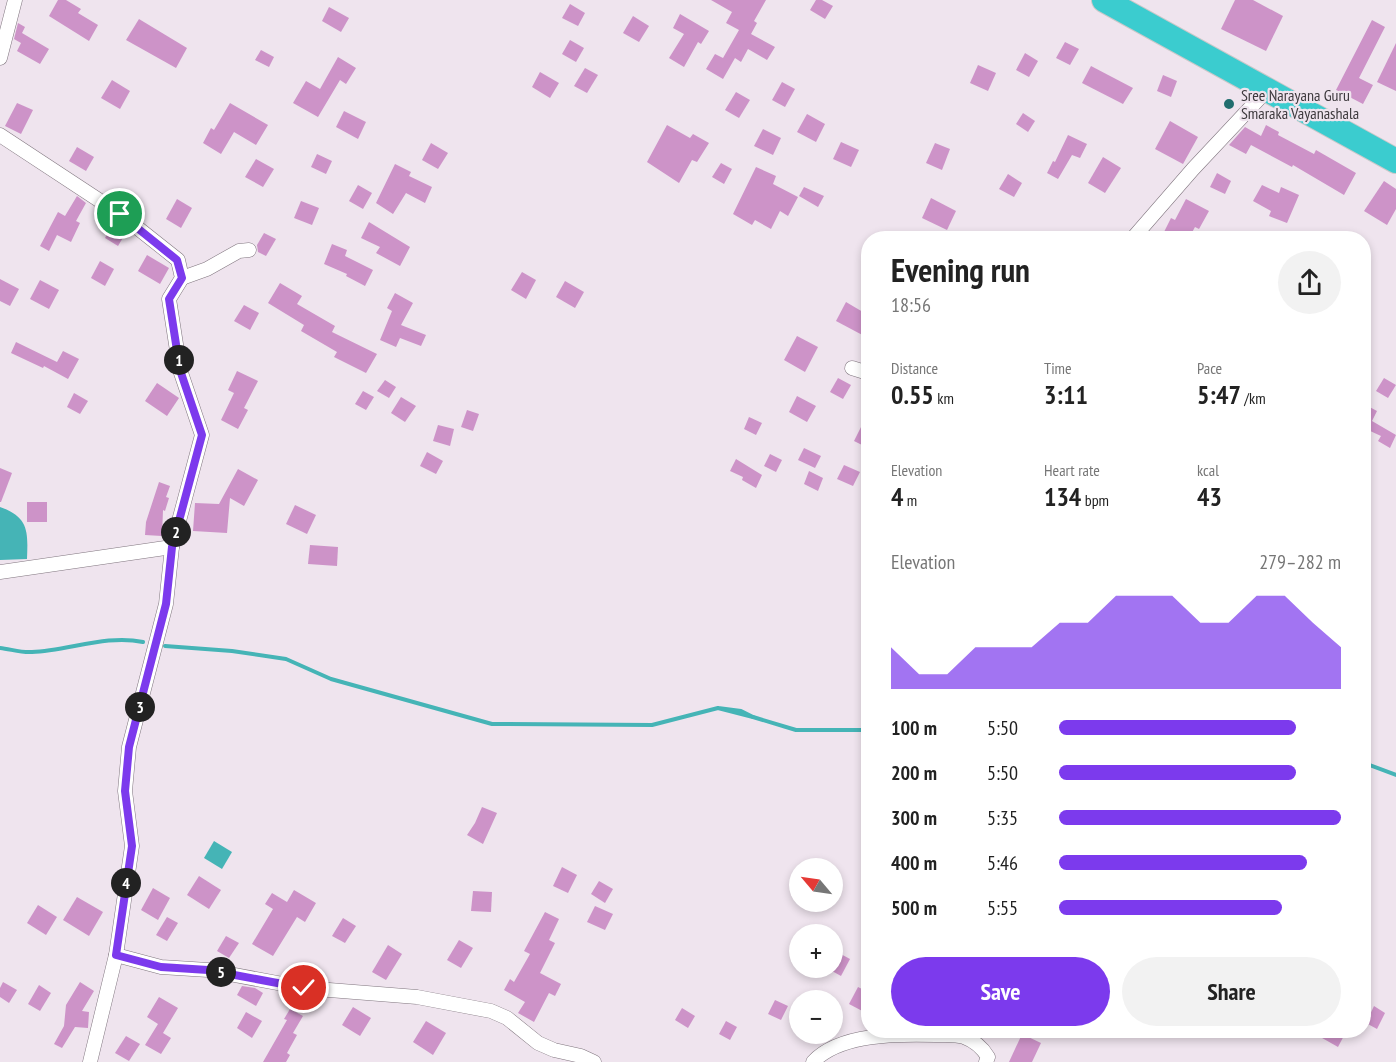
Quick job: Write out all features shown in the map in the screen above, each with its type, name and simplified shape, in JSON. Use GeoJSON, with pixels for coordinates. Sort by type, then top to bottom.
{"type":"FeatureCollection","features":[{"type":"Feature","properties":{"kind":"highway"},"geometry":{"type":"LineString","coordinates":[[1104,0],[1267,90],[1394,155]]}},
{"type":"Feature","properties":{"kind":"street"},"geometry":{"type":"LineString","coordinates":[[0,58],[15,0]]}},
{"type":"Feature","properties":{"kind":"street"},"geometry":{"type":"LineString","coordinates":[[1139,231],[1267,90]]}},
{"type":"Feature","properties":{"kind":"street"},"geometry":{"type":"LineString","coordinates":[[0,135],[120,214],[177,260],[182,278]]}},
{"type":"Feature","properties":{"kind":"street"},"geometry":{"type":"LineString","coordinates":[[90,1062],[116,955],[132,846],[125,791],[129,747],[166,604],[172,547],[202,435],[180,370],[169,299],[182,278],[207,269],[239,251],[249,250]]}},
{"type":"Feature","properties":{"kind":"street"},"geometry":{"type":"LineString","coordinates":[[852,368],[861,371]]}},
{"type":"Feature","properties":{"kind":"street"},"geometry":{"type":"LineString","coordinates":[[0,572],[172,547]]}},
{"type":"Feature","properties":{"kind":"street"},"geometry":{"type":"LineString","coordinates":[[116,955],[161,967],[208,970],[304,988],[417,997],[491,1011],[507,1018],[538,1043],[594,1062]]}},
{"type":"Feature","properties":{"kind":"street"},"geometry":{"type":"LineString","coordinates":[[813,1062],[818,1057],[848,1042],[872,1038]]}},
{"type":"Feature","properties":{"kind":"street"},"geometry":{"type":"LineString","coordinates":[[966,1038],[982,1047],[988,1057],[986,1062]]}},
{"type":"Feature","properties":{"kind":"water"},"geometry":{"type":"Polygon","coordinates":[[[0,507],[10,511],[22,521],[27,533],[27,559],[0,560],[0,507]]]}},
{"type":"Feature","properties":{"kind":"water"},"geometry":{"type":"Polygon","coordinates":[[[214,841],[232,852],[222,869],[204,858],[214,841]]]}},
{"type":"Feature","properties":{"kind":"building"},"geometry":{"type":"Polygon","coordinates":[[[58,0],[66,0],[81,9],[78,13],[98,25],[89,41],[49,16],[58,0]]]}},
{"type":"Feature","properties":{"kind":"building"},"geometry":{"type":"Polygon","coordinates":[[[711,0],[766,0],[754,21],[757,23],[751,34],[775,47],[767,60],[748,49],[741,62],[735,58],[723,79],[706,69],[715,54],[723,58],[739,30],[726,23],[732,12],[711,0]]]}},
{"type":"Feature","properties":{"kind":"building"},"geometry":{"type":"Polygon","coordinates":[[[816,0],[822,0],[833,6],[825,19],[810,10],[816,0]]]}},
{"type":"Feature","properties":{"kind":"building"},"geometry":{"type":"Polygon","coordinates":[[[1235,0],[1253,0],[1283,16],[1266,51],[1221,29],[1235,0]]]}},
{"type":"Feature","properties":{"kind":"building"},"geometry":{"type":"Polygon","coordinates":[[[570,4],[585,13],[578,26],[562,18],[570,4]]]}},
{"type":"Feature","properties":{"kind":"building"},"geometry":{"type":"Polygon","coordinates":[[[329,7],[349,18],[341,32],[322,21],[329,7]]]}},
{"type":"Feature","properties":{"kind":"building"},"geometry":{"type":"Polygon","coordinates":[[[680,14],[709,31],[701,44],[698,42],[684,67],[669,58],[684,34],[673,28],[680,14]]]}},
{"type":"Feature","properties":{"kind":"building"},"geometry":{"type":"Polygon","coordinates":[[[633,16],[649,26],[639,42],[623,33],[633,16]]]}},
{"type":"Feature","properties":{"kind":"building"},"geometry":{"type":"Polygon","coordinates":[[[139,19],[187,48],[176,68],[126,40],[139,19]]]}},
{"type":"Feature","properties":{"kind":"building"},"geometry":{"type":"Polygon","coordinates":[[[1372,20],[1385,27],[1359,78],[1373,85],[1363,104],[1336,90],[1372,20]]]}},
{"type":"Feature","properties":{"kind":"building"},"geometry":{"type":"Polygon","coordinates":[[[18,23],[25,27],[22,33],[49,49],[40,64],[17,51],[21,43],[14,39],[18,23]]]}},
{"type":"Feature","properties":{"kind":"building"},"geometry":{"type":"Polygon","coordinates":[[[570,40],[584,48],[576,62],[562,54],[570,40]]]}},
{"type":"Feature","properties":{"kind":"building"},"geometry":{"type":"Polygon","coordinates":[[[1065,42],[1079,49],[1070,65],[1056,58],[1065,42]]]}},
{"type":"Feature","properties":{"kind":"building"},"geometry":{"type":"Polygon","coordinates":[[[1396,43],[1396,91],[1377,82],[1396,43]]]}},
{"type":"Feature","properties":{"kind":"building"},"geometry":{"type":"Polygon","coordinates":[[[261,50],[274,57],[269,67],[255,60],[261,50]]]}},
{"type":"Feature","properties":{"kind":"building"},"geometry":{"type":"Polygon","coordinates":[[[1025,53],[1038,61],[1029,77],[1016,70],[1025,53]]]}},
{"type":"Feature","properties":{"kind":"building"},"geometry":{"type":"Polygon","coordinates":[[[338,57],[356,68],[346,84],[340,80],[318,117],[293,103],[306,81],[320,89],[338,57]]]}},
{"type":"Feature","properties":{"kind":"building"},"geometry":{"type":"Polygon","coordinates":[[[978,65],[996,73],[988,91],[970,83],[978,65]]]}},
{"type":"Feature","properties":{"kind":"building"},"geometry":{"type":"Polygon","coordinates":[[[1091,66],[1133,88],[1123,104],[1082,83],[1091,66]]]}},
{"type":"Feature","properties":{"kind":"building"},"geometry":{"type":"Polygon","coordinates":[[[585,68],[598,75],[587,93],[574,86],[585,68]]]}},
{"type":"Feature","properties":{"kind":"building"},"geometry":{"type":"Polygon","coordinates":[[[540,72],[559,83],[550,98],[532,87],[540,72]]]}},
{"type":"Feature","properties":{"kind":"building"},"geometry":{"type":"Polygon","coordinates":[[[1163,75],[1177,81],[1171,97],[1157,91],[1163,75]]]}},
{"type":"Feature","properties":{"kind":"building"},"geometry":{"type":"Polygon","coordinates":[[[112,80],[130,91],[120,109],[101,98],[112,80]]]}},
{"type":"Feature","properties":{"kind":"building"},"geometry":{"type":"Polygon","coordinates":[[[782,82],[795,89],[785,107],[772,100],[782,82]]]}},
{"type":"Feature","properties":{"kind":"building"},"geometry":{"type":"Polygon","coordinates":[[[736,92],[750,100],[739,118],[725,110],[736,92]]]}},
{"type":"Feature","properties":{"kind":"building"},"geometry":{"type":"Polygon","coordinates":[[[17,103],[33,110],[21,134],[5,126],[17,103]]]}},
{"type":"Feature","properties":{"kind":"building"},"geometry":{"type":"Polygon","coordinates":[[[230,103],[268,125],[256,145],[234,132],[221,154],[203,143],[211,128],[214,130],[230,103]]]}},
{"type":"Feature","properties":{"kind":"building"},"geometry":{"type":"Polygon","coordinates":[[[344,111],[366,122],[358,139],[336,127],[344,111]]]}},
{"type":"Feature","properties":{"kind":"building"},"geometry":{"type":"Polygon","coordinates":[[[1023,113],[1035,121],[1028,132],[1016,124],[1023,113]]]}},
{"type":"Feature","properties":{"kind":"building"},"geometry":{"type":"Polygon","coordinates":[[[807,114],[825,124],[816,142],[797,132],[807,114]]]}},
{"type":"Feature","properties":{"kind":"building"},"geometry":{"type":"Polygon","coordinates":[[[1170,121],[1198,137],[1183,164],[1155,149],[1170,121]]]}},
{"type":"Feature","properties":{"kind":"building"},"geometry":{"type":"Polygon","coordinates":[[[667,125],[690,138],[693,134],[709,143],[697,162],[692,160],[679,183],[647,162],[667,125]]]}},
{"type":"Feature","properties":{"kind":"building"},"geometry":{"type":"Polygon","coordinates":[[[1266,125],[1279,132],[1278,135],[1314,154],[1316,150],[1356,173],[1344,195],[1293,165],[1292,167],[1251,145],[1246,154],[1229,145],[1245,127],[1261,136],[1266,125]]]}},
{"type":"Feature","properties":{"kind":"building"},"geometry":{"type":"Polygon","coordinates":[[[763,129],[781,138],[773,155],[754,146],[763,129]]]}},
{"type":"Feature","properties":{"kind":"building"},"geometry":{"type":"Polygon","coordinates":[[[1068,135],[1087,144],[1080,158],[1072,155],[1058,179],[1047,173],[1068,135]]]}},
{"type":"Feature","properties":{"kind":"building"},"geometry":{"type":"Polygon","coordinates":[[[841,142],[859,150],[851,167],[833,159],[841,142]]]}},
{"type":"Feature","properties":{"kind":"building"},"geometry":{"type":"Polygon","coordinates":[[[431,143],[448,153],[438,169],[422,160],[431,143]]]}},
{"type":"Feature","properties":{"kind":"building"},"geometry":{"type":"Polygon","coordinates":[[[935,143],[950,149],[942,170],[926,163],[935,143]]]}},
{"type":"Feature","properties":{"kind":"building"},"geometry":{"type":"Polygon","coordinates":[[[77,147],[94,157],[86,171],[69,161],[77,147]]]}},
{"type":"Feature","properties":{"kind":"building"},"geometry":{"type":"Polygon","coordinates":[[[317,154],[332,161],[326,174],[311,167],[317,154]]]}},
{"type":"Feature","properties":{"kind":"building"},"geometry":{"type":"Polygon","coordinates":[[[1103,157],[1121,168],[1105,193],[1088,183],[1103,157]]]}},
{"type":"Feature","properties":{"kind":"building"},"geometry":{"type":"Polygon","coordinates":[[[256,159],[274,169],[263,187],[245,177],[256,159]]]}},
{"type":"Feature","properties":{"kind":"building"},"geometry":{"type":"Polygon","coordinates":[[[721,163],[732,169],[724,184],[712,177],[721,163]]]}},
{"type":"Feature","properties":{"kind":"building"},"geometry":{"type":"Polygon","coordinates":[[[395,164],[411,172],[409,176],[432,187],[425,203],[406,193],[393,214],[376,203],[395,164]]]}},
{"type":"Feature","properties":{"kind":"building"},"geometry":{"type":"Polygon","coordinates":[[[756,167],[776,176],[773,184],[798,197],[788,216],[780,211],[771,229],[755,220],[752,225],[733,214],[756,167]]]}},
{"type":"Feature","properties":{"kind":"building"},"geometry":{"type":"Polygon","coordinates":[[[1217,173],[1231,181],[1225,194],[1210,187],[1217,173]]]}},
{"type":"Feature","properties":{"kind":"building"},"geometry":{"type":"Polygon","coordinates":[[[1008,174],[1022,183],[1014,197],[999,189],[1008,174]]]}},
{"type":"Feature","properties":{"kind":"building"},"geometry":{"type":"Polygon","coordinates":[[[1384,181],[1396,189],[1396,209],[1387,225],[1364,211],[1384,181]]]}},
{"type":"Feature","properties":{"kind":"building"},"geometry":{"type":"Polygon","coordinates":[[[358,185],[372,193],[363,209],[349,201],[358,185]]]}},
{"type":"Feature","properties":{"kind":"building"},"geometry":{"type":"Polygon","coordinates":[[[1262,185],[1279,193],[1281,187],[1299,195],[1287,223],[1269,216],[1271,211],[1253,201],[1262,185]]]}},
{"type":"Feature","properties":{"kind":"building"},"geometry":{"type":"Polygon","coordinates":[[[804,187],[824,196],[818,207],[799,196],[804,187]]]}},
{"type":"Feature","properties":{"kind":"building"},"geometry":{"type":"Polygon","coordinates":[[[77,196],[86,203],[76,221],[80,223],[71,242],[57,235],[49,251],[40,246],[58,212],[65,216],[77,196]]]}},
{"type":"Feature","properties":{"kind":"building"},"geometry":{"type":"Polygon","coordinates":[[[931,198],[956,211],[947,230],[922,218],[931,198]]]}},
{"type":"Feature","properties":{"kind":"building"},"geometry":{"type":"Polygon","coordinates":[[[177,199],[192,208],[181,228],[166,219],[177,199]]]}},
{"type":"Feature","properties":{"kind":"building"},"geometry":{"type":"Polygon","coordinates":[[[1186,199],[1209,211],[1199,229],[1195,227],[1193,231],[1164,231],[1171,218],[1175,220],[1186,199]]]}},
{"type":"Feature","properties":{"kind":"building"},"geometry":{"type":"Polygon","coordinates":[[[301,201],[319,208],[312,225],[294,218],[301,201]]]}},
{"type":"Feature","properties":{"kind":"building"},"geometry":{"type":"Polygon","coordinates":[[[369,222],[410,247],[400,266],[376,253],[380,247],[361,238],[369,222]]]}},
{"type":"Feature","properties":{"kind":"building"},"geometry":{"type":"Polygon","coordinates":[[[113,223],[127,231],[118,246],[105,238],[113,223]]]}},
{"type":"Feature","properties":{"kind":"building"},"geometry":{"type":"Polygon","coordinates":[[[264,233],[276,239],[266,256],[258,252],[257,245],[264,233]]]}},
{"type":"Feature","properties":{"kind":"building"},"geometry":{"type":"Polygon","coordinates":[[[332,244],[347,250],[345,256],[373,270],[365,286],[346,276],[347,274],[324,264],[332,244]]]}},
{"type":"Feature","properties":{"kind":"building"},"geometry":{"type":"Polygon","coordinates":[[[147,255],[169,268],[160,284],[138,271],[147,255]]]}},
{"type":"Feature","properties":{"kind":"building"},"geometry":{"type":"Polygon","coordinates":[[[100,261],[114,269],[105,286],[91,278],[100,261]]]}},
{"type":"Feature","properties":{"kind":"building"},"geometry":{"type":"Polygon","coordinates":[[[522,272],[536,280],[526,299],[511,290],[522,272]]]}},
{"type":"Feature","properties":{"kind":"building"},"geometry":{"type":"Polygon","coordinates":[[[0,279],[19,289],[10,306],[0,301],[0,279]]]}},
{"type":"Feature","properties":{"kind":"building"},"geometry":{"type":"Polygon","coordinates":[[[40,280],[59,290],[49,309],[30,299],[40,280]]]}},
{"type":"Feature","properties":{"kind":"building"},"geometry":{"type":"Polygon","coordinates":[[[565,281],[584,292],[575,308],[556,297],[565,281]]]}},
{"type":"Feature","properties":{"kind":"building"},"geometry":{"type":"Polygon","coordinates":[[[280,283],[302,296],[297,304],[335,326],[332,332],[377,354],[366,373],[334,357],[337,352],[301,331],[304,325],[268,303],[280,283]]]}},
{"type":"Feature","properties":{"kind":"building"},"geometry":{"type":"Polygon","coordinates":[[[395,293],[413,303],[401,325],[426,335],[421,346],[400,338],[396,347],[380,340],[392,311],[387,308],[395,293]]]}},
{"type":"Feature","properties":{"kind":"building"},"geometry":{"type":"Polygon","coordinates":[[[846,302],[861,311],[861,334],[836,321],[846,302]]]}},
{"type":"Feature","properties":{"kind":"building"},"geometry":{"type":"Polygon","coordinates":[[[244,305],[259,313],[250,330],[234,321],[244,305]]]}},
{"type":"Feature","properties":{"kind":"building"},"geometry":{"type":"Polygon","coordinates":[[[797,336],[818,347],[805,372],[784,360],[797,336]]]}},
{"type":"Feature","properties":{"kind":"building"},"geometry":{"type":"Polygon","coordinates":[[[16,342],[57,362],[63,351],[79,359],[68,379],[44,366],[43,368],[11,353],[16,342]]]}},
{"type":"Feature","properties":{"kind":"building"},"geometry":{"type":"Polygon","coordinates":[[[237,371],[258,381],[244,408],[248,410],[238,429],[221,420],[234,393],[228,390],[237,371]]]}},
{"type":"Feature","properties":{"kind":"building"},"geometry":{"type":"Polygon","coordinates":[[[838,378],[851,385],[843,399],[830,392],[838,378]]]}},
{"type":"Feature","properties":{"kind":"building"},"geometry":{"type":"Polygon","coordinates":[[[1384,378],[1396,385],[1388,398],[1376,391],[1384,378]]]}},
{"type":"Feature","properties":{"kind":"building"},"geometry":{"type":"Polygon","coordinates":[[[385,380],[396,387],[389,398],[377,391],[385,380]]]}},
{"type":"Feature","properties":{"kind":"building"},"geometry":{"type":"Polygon","coordinates":[[[157,383],[179,398],[167,416],[145,401],[157,383]]]}},
{"type":"Feature","properties":{"kind":"building"},"geometry":{"type":"Polygon","coordinates":[[[363,391],[374,397],[366,410],[355,404],[363,391]]]}},
{"type":"Feature","properties":{"kind":"building"},"geometry":{"type":"Polygon","coordinates":[[[74,393],[88,401],[80,414],[67,407],[74,393]]]}},
{"type":"Feature","properties":{"kind":"building"},"geometry":{"type":"Polygon","coordinates":[[[797,396],[816,406],[807,422],[789,412],[797,396]]]}},
{"type":"Feature","properties":{"kind":"building"},"geometry":{"type":"Polygon","coordinates":[[[401,397],[416,406],[405,422],[391,413],[401,397]]]}},
{"type":"Feature","properties":{"kind":"building"},"geometry":{"type":"Polygon","coordinates":[[[1371,408],[1377,411],[1372,421],[1396,435],[1390,448],[1378,441],[1381,436],[1371,431],[1371,408]]]}},
{"type":"Feature","properties":{"kind":"building"},"geometry":{"type":"Polygon","coordinates":[[[467,410],[479,414],[473,431],[461,427],[467,410]]]}},
{"type":"Feature","properties":{"kind":"building"},"geometry":{"type":"Polygon","coordinates":[[[749,417],[762,423],[756,435],[744,429],[749,417]]]}},
{"type":"Feature","properties":{"kind":"building"},"geometry":{"type":"Polygon","coordinates":[[[438,425],[454,429],[450,446],[433,441],[438,425]]]}},
{"type":"Feature","properties":{"kind":"building"},"geometry":{"type":"Polygon","coordinates":[[[861,427],[861,444],[854,441],[861,427]]]}},
{"type":"Feature","properties":{"kind":"building"},"geometry":{"type":"Polygon","coordinates":[[[804,448],[821,456],[815,468],[798,460],[804,448]]]}},
{"type":"Feature","properties":{"kind":"building"},"geometry":{"type":"Polygon","coordinates":[[[427,452],[443,461],[436,474],[420,466],[427,452]]]}},
{"type":"Feature","properties":{"kind":"building"},"geometry":{"type":"Polygon","coordinates":[[[770,454],[782,460],[776,472],[764,466],[770,454]]]}},
{"type":"Feature","properties":{"kind":"building"},"geometry":{"type":"Polygon","coordinates":[[[736,459],[762,475],[756,488],[742,480],[743,477],[730,471],[736,459]]]}},
{"type":"Feature","properties":{"kind":"building"},"geometry":{"type":"Polygon","coordinates":[[[844,465],[860,472],[853,486],[837,479],[844,465]]]}},
{"type":"Feature","properties":{"kind":"building"},"geometry":{"type":"Polygon","coordinates":[[[0,468],[12,473],[1,502],[0,502],[0,468]]]}},
{"type":"Feature","properties":{"kind":"building"},"geometry":{"type":"Polygon","coordinates":[[[238,469],[258,480],[244,506],[230,498],[227,533],[193,531],[195,503],[219,504],[238,469]]]}},
{"type":"Feature","properties":{"kind":"building"},"geometry":{"type":"Polygon","coordinates":[[[809,471],[823,478],[818,491],[804,484],[809,471]]]}},
{"type":"Feature","properties":{"kind":"building"},"geometry":{"type":"Polygon","coordinates":[[[159,482],[170,486],[166,497],[169,498],[165,511],[163,510],[162,536],[145,535],[146,522],[159,482]]]}},
{"type":"Feature","properties":{"kind":"building"},"geometry":{"type":"Polygon","coordinates":[[[27,502],[47,502],[47,522],[27,522],[27,502]]]}},
{"type":"Feature","properties":{"kind":"building"},"geometry":{"type":"Polygon","coordinates":[[[295,505],[316,515],[307,534],[286,524],[295,505]]]}},
{"type":"Feature","properties":{"kind":"building"},"geometry":{"type":"Polygon","coordinates":[[[310,545],[338,547],[337,566],[308,564],[310,545]]]}},
{"type":"Feature","properties":{"kind":"building"},"geometry":{"type":"Polygon","coordinates":[[[482,807],[497,813],[483,844],[467,835],[482,807]]]}},
{"type":"Feature","properties":{"kind":"building"},"geometry":{"type":"Polygon","coordinates":[[[562,867],[577,875],[568,893],[553,886],[562,867]]]}},
{"type":"Feature","properties":{"kind":"building"},"geometry":{"type":"Polygon","coordinates":[[[199,876],[221,890],[209,909],[187,895],[199,876]]]}},
{"type":"Feature","properties":{"kind":"building"},"geometry":{"type":"Polygon","coordinates":[[[599,881],[613,889],[605,903],[591,894],[599,881]]]}},
{"type":"Feature","properties":{"kind":"building"},"geometry":{"type":"Polygon","coordinates":[[[153,888],[170,898],[158,920],[141,910],[153,888]]]}},
{"type":"Feature","properties":{"kind":"building"},"geometry":{"type":"Polygon","coordinates":[[[294,890],[316,903],[305,922],[297,917],[273,956],[252,944],[273,909],[265,904],[272,893],[287,902],[294,890]]]}},
{"type":"Feature","properties":{"kind":"building"},"geometry":{"type":"Polygon","coordinates":[[[473,891],[492,892],[491,912],[471,911],[473,891]]]}},
{"type":"Feature","properties":{"kind":"building"},"geometry":{"type":"Polygon","coordinates":[[[77,897],[103,912],[89,936],[63,920],[77,897]]]}},
{"type":"Feature","properties":{"kind":"building"},"geometry":{"type":"Polygon","coordinates":[[[38,905],[57,917],[46,935],[27,923],[38,905]]]}},
{"type":"Feature","properties":{"kind":"building"},"geometry":{"type":"Polygon","coordinates":[[[595,906],[613,914],[605,930],[587,922],[595,906]]]}},
{"type":"Feature","properties":{"kind":"building"},"geometry":{"type":"Polygon","coordinates":[[[545,912],[559,919],[549,940],[555,943],[540,973],[561,984],[555,996],[549,993],[534,1022],[518,1013],[525,1002],[504,990],[510,979],[514,982],[530,954],[524,951],[545,912]]]}},
{"type":"Feature","properties":{"kind":"building"},"geometry":{"type":"Polygon","coordinates":[[[167,917],[178,923],[167,941],[156,935],[167,917]]]}},
{"type":"Feature","properties":{"kind":"building"},"geometry":{"type":"Polygon","coordinates":[[[343,918],[356,926],[345,943],[332,936],[343,918]]]}},
{"type":"Feature","properties":{"kind":"building"},"geometry":{"type":"Polygon","coordinates":[[[226,936],[239,943],[229,958],[217,951],[226,936]]]}},
{"type":"Feature","properties":{"kind":"building"},"geometry":{"type":"Polygon","coordinates":[[[459,940],[473,948],[461,968],[447,960],[459,940]]]}},
{"type":"Feature","properties":{"kind":"building"},"geometry":{"type":"Polygon","coordinates":[[[388,945],[402,954],[386,980],[372,972],[388,945]]]}},
{"type":"Feature","properties":{"kind":"building"},"geometry":{"type":"Polygon","coordinates":[[[843,955],[850,959],[843,972],[843,955]]]}},
{"type":"Feature","properties":{"kind":"building"},"geometry":{"type":"Polygon","coordinates":[[[3,982],[17,990],[9,1003],[0,997],[3,982]]]}},
{"type":"Feature","properties":{"kind":"building"},"geometry":{"type":"Polygon","coordinates":[[[80,982],[94,991],[82,1011],[89,1012],[88,1028],[75,1027],[62,1048],[54,1044],[64,1026],[66,1005],[80,982]]]}},
{"type":"Feature","properties":{"kind":"building"},"geometry":{"type":"Polygon","coordinates":[[[39,985],[51,993],[40,1011],[28,1004],[39,985]]]}},
{"type":"Feature","properties":{"kind":"building"},"geometry":{"type":"Polygon","coordinates":[[[242,986],[255,988],[263,993],[256,1006],[237,995],[242,986]]]}},
{"type":"Feature","properties":{"kind":"building"},"geometry":{"type":"Polygon","coordinates":[[[858,987],[861,988],[861,1010],[849,1004],[858,987]]]}},
{"type":"Feature","properties":{"kind":"building"},"geometry":{"type":"Polygon","coordinates":[[[159,997],[178,1008],[163,1033],[171,1038],[161,1054],[145,1045],[158,1024],[147,1017],[159,997]]]}},
{"type":"Feature","properties":{"kind":"building"},"geometry":{"type":"Polygon","coordinates":[[[775,1000],[788,1006],[781,1020],[768,1014],[775,1000]]]}},
{"type":"Feature","properties":{"kind":"building"},"geometry":{"type":"Polygon","coordinates":[[[1374,1006],[1385,1013],[1377,1029],[1371,1026],[1371,1012],[1374,1006]]]}},
{"type":"Feature","properties":{"kind":"building"},"geometry":{"type":"Polygon","coordinates":[[[353,1007],[371,1018],[360,1036],[342,1025],[353,1007]]]}},
{"type":"Feature","properties":{"kind":"building"},"geometry":{"type":"Polygon","coordinates":[[[682,1008],[695,1016],[688,1028],[675,1020],[682,1008]]]}},
{"type":"Feature","properties":{"kind":"building"},"geometry":{"type":"Polygon","coordinates":[[[290,1009],[303,1016],[293,1033],[297,1035],[287,1053],[290,1055],[286,1062],[263,1062],[287,1020],[284,1019],[290,1009]]]}},
{"type":"Feature","properties":{"kind":"building"},"geometry":{"type":"Polygon","coordinates":[[[246,1012],[262,1021],[252,1038],[237,1028],[246,1012]]]}},
{"type":"Feature","properties":{"kind":"building"},"geometry":{"type":"Polygon","coordinates":[[[426,1021],[446,1033],[433,1055],[413,1042],[426,1021]]]}},
{"type":"Feature","properties":{"kind":"building"},"geometry":{"type":"Polygon","coordinates":[[[726,1021],[737,1027],[730,1040],[719,1034],[726,1021]]]}},
{"type":"Feature","properties":{"kind":"building"},"geometry":{"type":"Polygon","coordinates":[[[126,1036],[140,1044],[129,1061],[115,1053],[126,1036]]]}},
{"type":"Feature","properties":{"kind":"building"},"geometry":{"type":"Polygon","coordinates":[[[1020,1038],[1030,1038],[1041,1043],[1032,1062],[1009,1062],[1020,1038]]]}},
{"type":"Feature","properties":{"kind":"building"},"geometry":{"type":"Polygon","coordinates":[[[1322,1038],[1343,1038],[1338,1047],[1322,1038]]]}},
{"type":"Feature","properties":{"kind":"waterway"},"geometry":{"type":"LineString","coordinates":[[0,648],[32,652],[101,641],[143,642]]}},
{"type":"Feature","properties":{"kind":"waterway"},"geometry":{"type":"LineString","coordinates":[[165,646],[232,651],[286,659],[331,679],[492,724],[652,725],[718,708],[741,711],[753,717],[718,708]]}},
{"type":"Feature","properties":{"kind":"waterway"},"geometry":{"type":"LineString","coordinates":[[753,717],[796,730],[861,730]]}},
{"type":"Feature","properties":{"kind":"waterway"},"geometry":{"type":"LineString","coordinates":[[1371,766],[1396,775]]}},
{"type":"Feature","properties":{"kind":"place","name":"Sree Narayana Guru Smaraka Vayanashala"},"geometry":{"type":"Point","coordinates":[1229,104]}},
{"type":"Feature","properties":{"kind":"route"},"geometry":{"type":"LineString","coordinates":[[120,214],[177,260],[182,278],[169,299],[180,370],[202,435],[172,547],[166,604],[129,747],[125,791],[132,846],[116,955],[161,967],[208,970],[304,988]]}}]}
